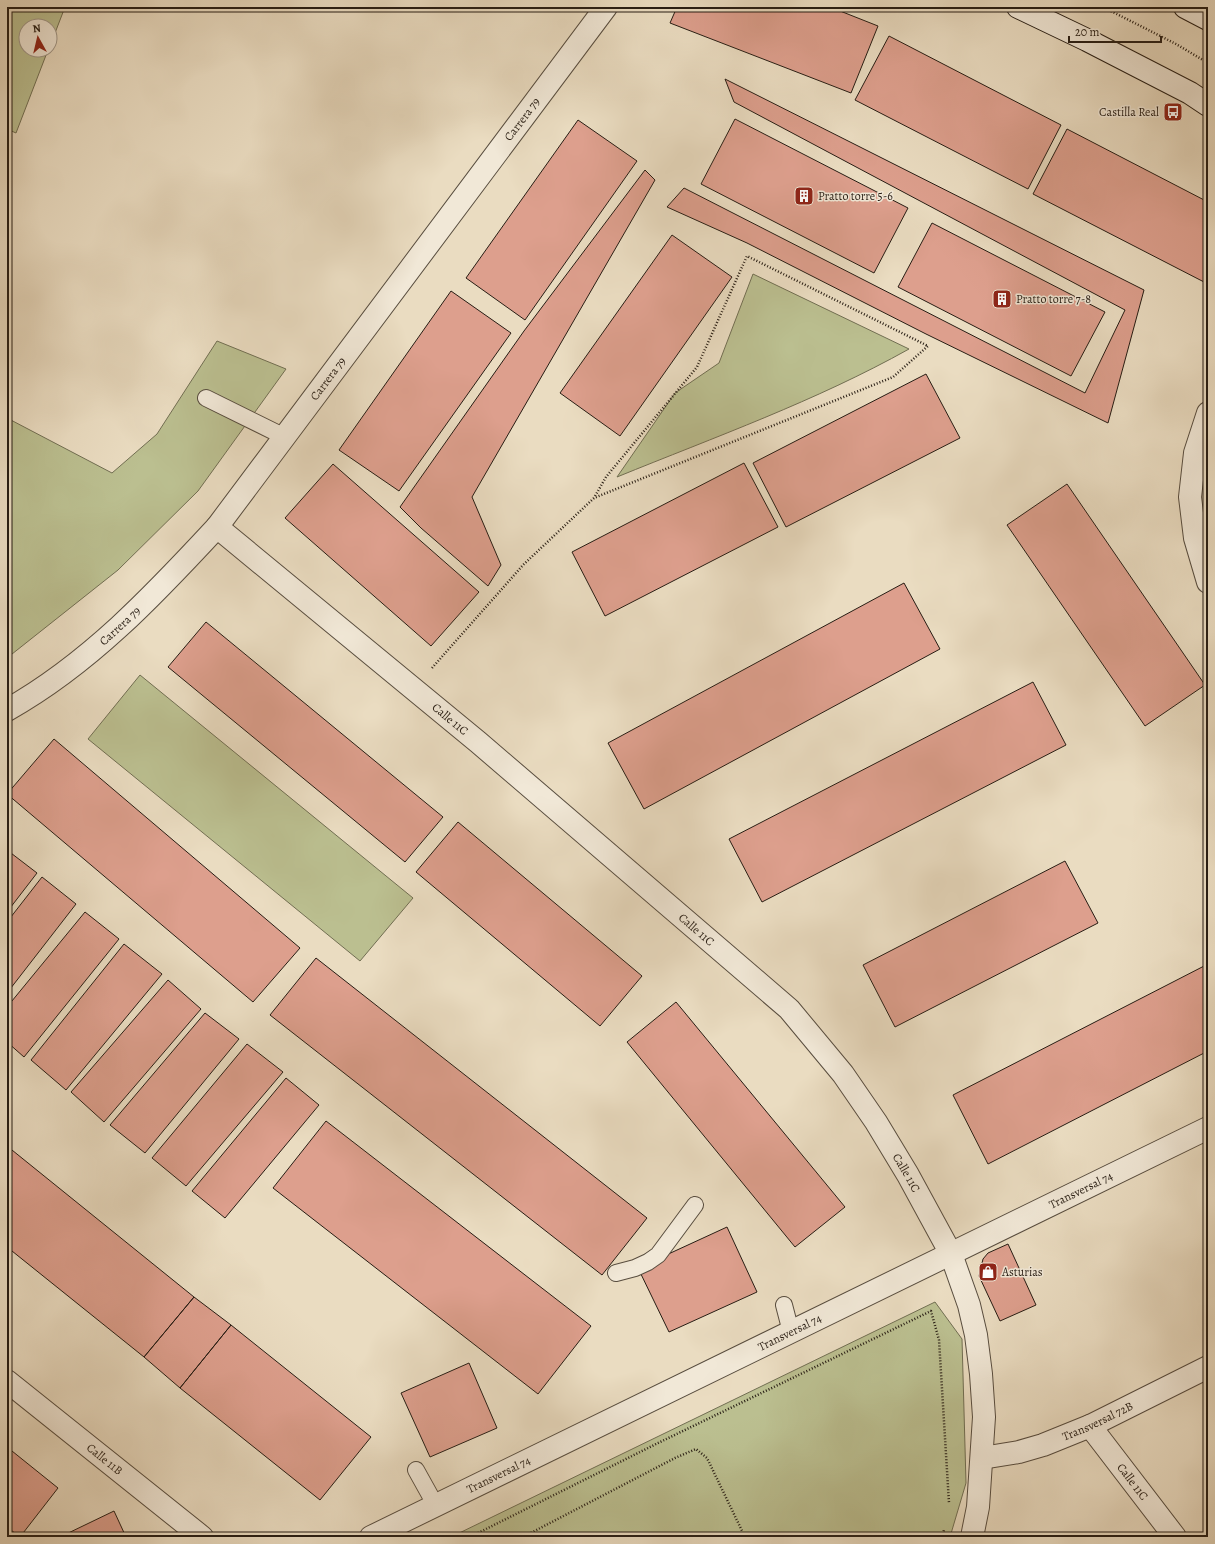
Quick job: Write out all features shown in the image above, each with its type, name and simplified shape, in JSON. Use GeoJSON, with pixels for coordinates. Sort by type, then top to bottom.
{"type":"FeatureCollection","features":[{"type":"Feature","properties":{"kind":"street","name":"Carrera 79"},"geometry":{"type":"LineString","coordinates":[[7,710],[72,666],[129,619],[217,527],[606,7]]}},
{"type":"Feature","properties":{"kind":"street"},"geometry":{"type":"LineString","coordinates":[[1018,7],[1087,40],[1190,93],[1208,105]]}},
{"type":"Feature","properties":{"kind":"street"},"geometry":{"type":"LineString","coordinates":[[1185,7],[1208,19]]}},
{"type":"Feature","properties":{"kind":"street"},"geometry":{"type":"LineString","coordinates":[[1208,412],[1195,453],[1190,497],[1195,538],[1208,582]]}},
{"type":"Feature","properties":{"kind":"street","name":"Calle 11C"},"geometry":{"type":"LineString","coordinates":[[217,527],[478,742],[789,1009],[843,1074],[876,1122],[908,1174],[951,1254],[969,1305],[976,1335],[984,1417],[978,1507],[972,1537]]}},
{"type":"Feature","properties":{"kind":"street","name":"Transversal 74"},"geometry":{"type":"LineString","coordinates":[[371,1537],[1208,1128]]}},
{"type":"Feature","properties":{"kind":"street","name":"Transversal 72B"},"geometry":{"type":"LineString","coordinates":[[982,1458],[1019,1452],[1043,1445],[1090,1426],[1208,1367]]}},
{"type":"Feature","properties":{"kind":"street","name":"Calle 11B"},"geometry":{"type":"LineString","coordinates":[[7,1381],[202,1537]]}},
{"type":"Feature","properties":{"kind":"street","name":"Calle 11C"},"geometry":{"type":"LineString","coordinates":[[1090,1426],[1175,1537]]}},
{"type":"Feature","properties":{"kind":"lane"},"geometry":{"type":"LineString","coordinates":[[206,398],[285,437]]}},
{"type":"Feature","properties":{"kind":"lane"},"geometry":{"type":"LineString","coordinates":[[616,1273],[648,1262],[658,1255],[695,1205]]}},
{"type":"Feature","properties":{"kind":"lane"},"geometry":{"type":"LineString","coordinates":[[784,1305],[790,1332]]}},
{"type":"Feature","properties":{"kind":"lane"},"geometry":{"type":"LineString","coordinates":[[416,1470],[436,1506]]}},
{"type":"Feature","properties":{"kind":"path"},"geometry":{"type":"LineString","coordinates":[[1103,7],[1176,44],[1208,63]]}},
{"type":"Feature","properties":{"kind":"path"},"geometry":{"type":"LineString","coordinates":[[430,670],[523,565],[594,498],[606,477],[697,366],[747,256],[928,346],[893,377],[594,498]]}},
{"type":"Feature","properties":{"kind":"path"},"geometry":{"type":"LineString","coordinates":[[470,1537],[663,1441],[931,1311],[939,1340],[949,1507]]}},
{"type":"Feature","properties":{"kind":"path"},"geometry":{"type":"LineString","coordinates":[[523,1537],[675,1458],[696,1449],[707,1458],[745,1537]]}},
{"type":"Feature","properties":{"kind":"path"},"geometry":{"type":"LineString","coordinates":[[942,1537],[944,1530]]}},
{"type":"Feature","properties":{"kind":"green space"},"geometry":{"type":"Polygon","coordinates":[[[7,7],[65,7],[58,25],[58,18],[18,18],[18,58],[45,58],[16,133],[7,129],[7,7]]]}},
{"type":"Feature","properties":{"kind":"green space"},"geometry":{"type":"Polygon","coordinates":[[[753,274],[909,349],[874,368],[802,402],[617,477],[675,393],[719,363],[753,274]]]}},
{"type":"Feature","properties":{"kind":"green space"},"geometry":{"type":"Polygon","coordinates":[[[217,341],[286,369],[198,491],[118,570],[7,658],[7,418],[112,473],[157,434],[217,341]]]}},
{"type":"Feature","properties":{"kind":"green space"},"geometry":{"type":"Polygon","coordinates":[[[1208,464],[1208,531],[1204,498],[1208,464]]]}},
{"type":"Feature","properties":{"kind":"green space"},"geometry":{"type":"Polygon","coordinates":[[[140,675],[413,898],[360,961],[88,739],[140,675]]]}},
{"type":"Feature","properties":{"kind":"green space"},"geometry":{"type":"Polygon","coordinates":[[[935,1302],[962,1339],[966,1483],[950,1537],[451,1537],[935,1302]]]}},
{"type":"Feature","properties":{"kind":"building"},"geometry":{"type":"Polygon","coordinates":[[[677,7],[830,7],[878,26],[851,93],[670,23],[677,7]]]}},
{"type":"Feature","properties":{"kind":"building"},"geometry":{"type":"Polygon","coordinates":[[[889,36],[1061,125],[1028,189],[855,100],[889,36]]]}},
{"type":"Feature","properties":{"kind":"building"},"geometry":{"type":"Polygon","coordinates":[[[725,79],[1144,290],[1108,423],[926,334],[747,243],[667,207],[684,188],[1085,393],[1125,310],[734,102],[725,79]]]}},
{"type":"Feature","properties":{"kind":"building","name":"Pratto torre 5-6"},"geometry":{"type":"Polygon","coordinates":[[[735,119],[908,208],[874,273],[701,184],[735,119]]]}},
{"type":"Feature","properties":{"kind":"building"},"geometry":{"type":"Polygon","coordinates":[[[578,120],[637,161],[525,320],[466,278],[578,120]]]}},
{"type":"Feature","properties":{"kind":"building"},"geometry":{"type":"Polygon","coordinates":[[[1067,129],[1208,202],[1208,279],[1206,283],[1033,194],[1067,129]]]}},
{"type":"Feature","properties":{"kind":"building"},"geometry":{"type":"Polygon","coordinates":[[[645,170],[655,180],[472,497],[501,565],[488,586],[421,528],[400,507],[524,331],[645,170]]]}},
{"type":"Feature","properties":{"kind":"building","name":"Pratto torre 7-8"},"geometry":{"type":"Polygon","coordinates":[[[932,223],[1105,312],[1071,376],[898,287],[932,223]]]}},
{"type":"Feature","properties":{"kind":"building"},"geometry":{"type":"Polygon","coordinates":[[[672,235],[732,277],[620,436],[560,393],[672,235]]]}},
{"type":"Feature","properties":{"kind":"building"},"geometry":{"type":"Polygon","coordinates":[[[451,291],[511,333],[399,491],[339,450],[451,291]]]}},
{"type":"Feature","properties":{"kind":"building"},"geometry":{"type":"Polygon","coordinates":[[[926,374],[960,438],[786,527],[753,463],[926,374]]]}},
{"type":"Feature","properties":{"kind":"building"},"geometry":{"type":"Polygon","coordinates":[[[744,463],[778,527],[605,616],[572,552],[744,463]]]}},
{"type":"Feature","properties":{"kind":"building"},"geometry":{"type":"Polygon","coordinates":[[[333,464],[479,592],[431,646],[285,518],[333,464]]]}},
{"type":"Feature","properties":{"kind":"building"},"geometry":{"type":"Polygon","coordinates":[[[1067,484],[1205,685],[1145,726],[1007,525],[1067,484]]]}},
{"type":"Feature","properties":{"kind":"building"},"geometry":{"type":"Polygon","coordinates":[[[904,583],[940,649],[644,809],[608,743],[904,583]]]}},
{"type":"Feature","properties":{"kind":"building"},"geometry":{"type":"Polygon","coordinates":[[[206,622],[443,817],[405,862],[168,667],[206,622]]]}},
{"type":"Feature","properties":{"kind":"building"},"geometry":{"type":"Polygon","coordinates":[[[1033,682],[1066,745],[762,902],[729,839],[1033,682]]]}},
{"type":"Feature","properties":{"kind":"building"},"geometry":{"type":"Polygon","coordinates":[[[54,739],[300,948],[253,1002],[7,794],[54,739]]]}},
{"type":"Feature","properties":{"kind":"building"},"geometry":{"type":"Polygon","coordinates":[[[458,822],[642,976],[600,1026],[416,872],[458,822]]]}},
{"type":"Feature","properties":{"kind":"building"},"geometry":{"type":"Polygon","coordinates":[[[7,850],[37,873],[7,912],[7,850]]]}},
{"type":"Feature","properties":{"kind":"building"},"geometry":{"type":"Polygon","coordinates":[[[1065,861],[1098,923],[895,1027],[863,965],[1065,861]]]}},
{"type":"Feature","properties":{"kind":"building"},"geometry":{"type":"Polygon","coordinates":[[[42,877],[76,904],[7,993],[7,922],[42,877]]]}},
{"type":"Feature","properties":{"kind":"building"},"geometry":{"type":"Polygon","coordinates":[[[85,912],[119,939],[24,1057],[7,1042],[7,1007],[85,912]]]}},
{"type":"Feature","properties":{"kind":"building"},"geometry":{"type":"Polygon","coordinates":[[[124,944],[162,974],[66,1090],[31,1060],[124,944]]]}},
{"type":"Feature","properties":{"kind":"building"},"geometry":{"type":"Polygon","coordinates":[[[316,958],[647,1218],[602,1275],[270,1015],[316,958]]]}},
{"type":"Feature","properties":{"kind":"building"},"geometry":{"type":"Polygon","coordinates":[[[1208,964],[1208,1051],[988,1164],[953,1095],[1208,964]]]}},
{"type":"Feature","properties":{"kind":"building"},"geometry":{"type":"Polygon","coordinates":[[[168,980],[201,1009],[104,1122],[71,1092],[168,980]]]}},
{"type":"Feature","properties":{"kind":"building"},"geometry":{"type":"Polygon","coordinates":[[[676,1002],[845,1207],[795,1247],[627,1042],[676,1002]]]}},
{"type":"Feature","properties":{"kind":"building"},"geometry":{"type":"Polygon","coordinates":[[[205,1013],[239,1039],[145,1153],[110,1125],[205,1013]]]}},
{"type":"Feature","properties":{"kind":"building"},"geometry":{"type":"Polygon","coordinates":[[[247,1044],[283,1072],[186,1186],[152,1158],[247,1044]]]}},
{"type":"Feature","properties":{"kind":"building"},"geometry":{"type":"Polygon","coordinates":[[[286,1078],[319,1105],[225,1218],[192,1191],[286,1078]]]}},
{"type":"Feature","properties":{"kind":"building"},"geometry":{"type":"Polygon","coordinates":[[[326,1121],[591,1326],[538,1394],[273,1188],[326,1121]]]}},
{"type":"Feature","properties":{"kind":"building"},"geometry":{"type":"Polygon","coordinates":[[[7,1146],[194,1297],[144,1357],[7,1247],[7,1146]]]}},
{"type":"Feature","properties":{"kind":"building"},"geometry":{"type":"Polygon","coordinates":[[[727,1227],[757,1292],[669,1332],[638,1268],[727,1227]]]}},
{"type":"Feature","properties":{"kind":"building"},"geometry":{"type":"Polygon","coordinates":[[[1008,1244],[1036,1305],[1000,1321],[979,1276],[983,1259],[988,1253],[1008,1244]]]}},
{"type":"Feature","properties":{"kind":"building"},"geometry":{"type":"Polygon","coordinates":[[[194,1297],[231,1325],[180,1388],[144,1357],[194,1297]]]}},
{"type":"Feature","properties":{"kind":"building"},"geometry":{"type":"Polygon","coordinates":[[[231,1325],[371,1437],[320,1500],[180,1388],[231,1325]]]}},
{"type":"Feature","properties":{"kind":"building"},"geometry":{"type":"Polygon","coordinates":[[[469,1363],[497,1428],[430,1457],[401,1393],[469,1363]]]}},
{"type":"Feature","properties":{"kind":"building"},"geometry":{"type":"Polygon","coordinates":[[[7,1447],[58,1488],[20,1537],[7,1527],[7,1447]]]}},
{"type":"Feature","properties":{"kind":"building"},"geometry":{"type":"Polygon","coordinates":[[[114,1511],[126,1537],[60,1537],[114,1511]]]}},
{"type":"Feature","properties":{"kind":"place","name":"Castilla Real"},"geometry":{"type":"Point","coordinates":[1173,112]}},
{"type":"Feature","properties":{"kind":"place","name":"Pratto torre 5-6"},"geometry":{"type":"Point","coordinates":[804,196]}},
{"type":"Feature","properties":{"kind":"place","name":"Pratto torre 7-8"},"geometry":{"type":"Point","coordinates":[1002,299]}},
{"type":"Feature","properties":{"kind":"place","name":"Asturias"},"geometry":{"type":"Point","coordinates":[988,1272]}}]}
